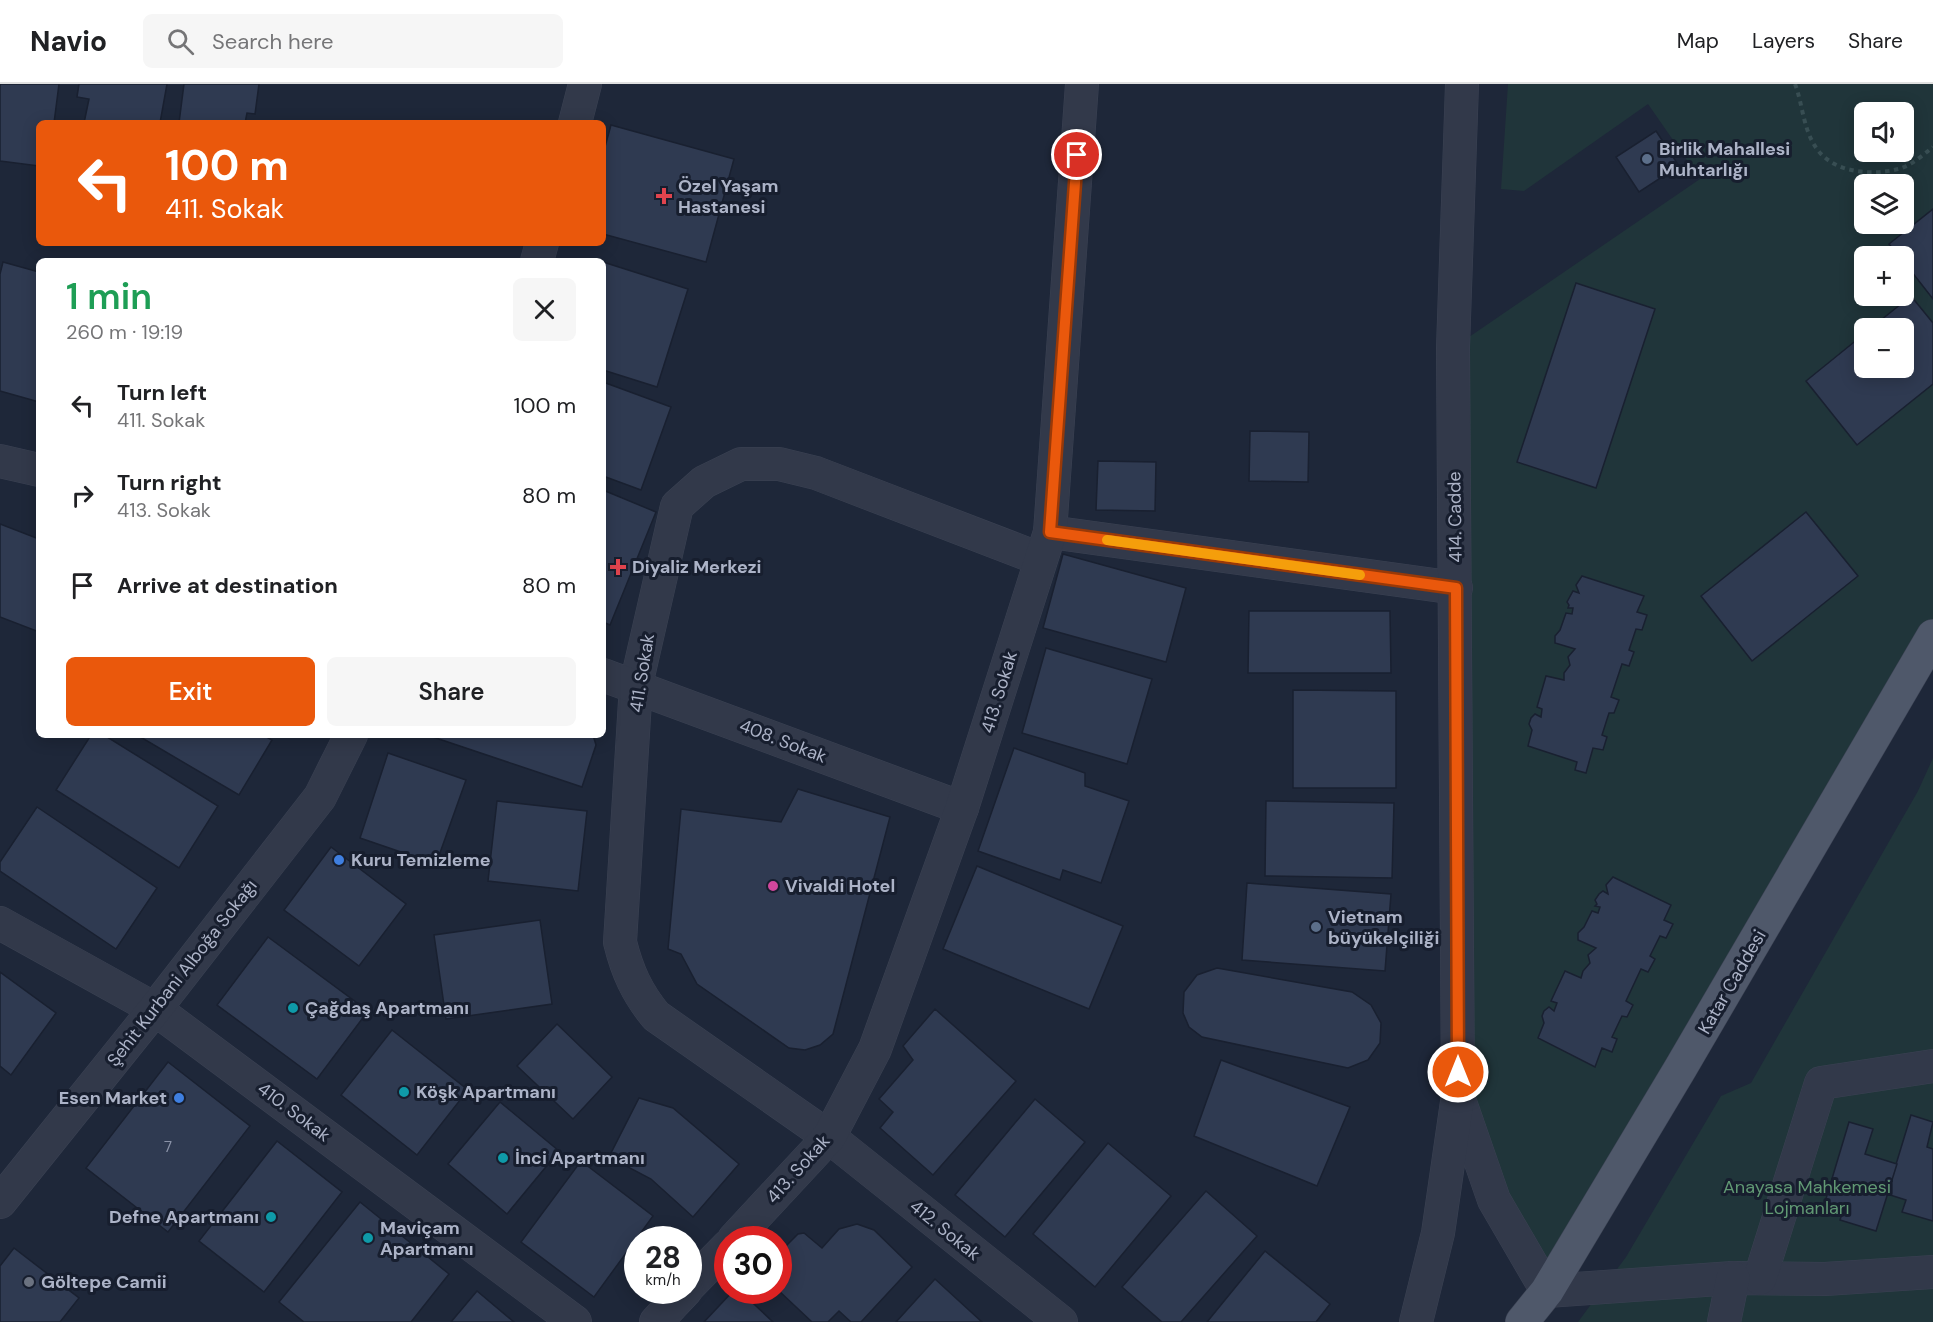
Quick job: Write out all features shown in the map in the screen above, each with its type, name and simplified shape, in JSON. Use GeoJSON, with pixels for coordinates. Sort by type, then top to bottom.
{"type":"FeatureCollection","features":[{"type":"Feature","properties":{"kind":"main road","name":"Katar Caddesi"},"geometry":{"type":"LineString","coordinates":[[1522,1322],[1547,1291],[1680,1069],[1933,636]]}},
{"type":"Feature","properties":{"kind":"street"},"geometry":{"type":"LineString","coordinates":[[576,120],[585,84]]}},
{"type":"Feature","properties":{"kind":"street","name":"413. Sokak"},"geometry":{"type":"LineString","coordinates":[[746,1226],[829,1137],[875,1049],[962,808],[1045,545],[1082,84]]}},
{"type":"Feature","properties":{"kind":"street","name":"414. Cadde"},"geometry":{"type":"LineString","coordinates":[[1458,1095],[1453,348],[1462,84]]}},
{"type":"Feature","properties":{"kind":"street"},"geometry":{"type":"LineString","coordinates":[[0,461],[36,469]]}},
{"type":"Feature","properties":{"kind":"street","name":"411. Sokak"},"geometry":{"type":"LineString","coordinates":[[829,1137],[656,1016],[632,982],[620,942],[636,685],[677,506],[704,482],[741,464],[779,464],[816,473],[1045,545],[1456,588]]}},
{"type":"Feature","properties":{"kind":"street","name":"408. Sokak"},"geometry":{"type":"LineString","coordinates":[[606,676],[636,685],[962,808]]}},
{"type":"Feature","properties":{"kind":"street","name":"Şehit Kurbani Alboğa Sokağı"},"geometry":{"type":"LineString","coordinates":[[0,1202],[155,1009],[320,797],[350,738]]}},
{"type":"Feature","properties":{"kind":"street","name":"410. Sokak"},"geometry":{"type":"LineString","coordinates":[[0,923],[155,1009],[575,1322]]}},
{"type":"Feature","properties":{"kind":"street"},"geometry":{"type":"LineString","coordinates":[[1724,1322],[1747,1278],[1821,1083],[1933,1066]]}},
{"type":"Feature","properties":{"kind":"street"},"geometry":{"type":"LineString","coordinates":[[1458,1095],[1494,1200],[1547,1291],[1747,1278],[1825,1279],[1933,1272]]}},
{"type":"Feature","properties":{"kind":"street"},"geometry":{"type":"LineString","coordinates":[[1416,1322],[1438,1233],[1458,1095]]}},
{"type":"Feature","properties":{"kind":"street","name":"412. Sokak"},"geometry":{"type":"LineString","coordinates":[[829,1137],[1061,1322]]}},
{"type":"Feature","properties":{"kind":"street"},"geometry":{"type":"LineString","coordinates":[[702,1273],[714,1261]]}},
{"type":"Feature","properties":{"kind":"street"},"geometry":{"type":"LineString","coordinates":[[656,1322],[673,1304]]}},
{"type":"Feature","properties":{"kind":"path"},"geometry":{"type":"LineString","coordinates":[[1795,84],[1808,132],[1817,149],[1829,162],[1848,169],[1873,173],[1899,169],[1918,159],[1933,147]]}},
{"type":"Feature","properties":{"kind":"green space"},"geometry":{"type":"Polygon","coordinates":[[[1508,84],[1933,84],[1933,636],[1547,1291],[1458,1095],[1453,348],[1700,179],[1648,104],[1524,191],[1501,189],[1508,84]]]}},
{"type":"Feature","properties":{"kind":"green space","name":"Anayasa Mahkemesi Lojmanları"},"geometry":{"type":"Polygon","coordinates":[[[1933,758],[1933,1322],[1578,1322],[1626,1257],[1721,1096],[1751,1083],[1918,791],[1933,758]]]}},
{"type":"Feature","properties":{"kind":"building"},"geometry":{"type":"Polygon","coordinates":[[[0,84],[59,84],[54,120],[36,120],[36,166],[0,161],[0,84]]]}},
{"type":"Feature","properties":{"kind":"building"},"geometry":{"type":"Polygon","coordinates":[[[79,84],[167,84],[161,120],[85,120],[89,99],[77,97],[79,84]]]}},
{"type":"Feature","properties":{"kind":"building"},"geometry":{"type":"Polygon","coordinates":[[[184,84],[259,84],[255,114],[247,113],[246,120],[179,120],[184,84]]]}},
{"type":"Feature","properties":{"kind":"building","name":"Özel Yaşam Hastanesi"},"geometry":{"type":"Polygon","coordinates":[[[611,125],[734,159],[706,262],[606,235],[606,143],[611,125]]]}},
{"type":"Feature","properties":{"kind":"building"},"geometry":{"type":"Polygon","coordinates":[[[1656,131],[1679,166],[1639,192],[1616,157],[1656,131]]]}},
{"type":"Feature","properties":{"kind":"building"},"geometry":{"type":"Polygon","coordinates":[[[1933,209],[1933,299],[1914,275],[1914,246],[1891,246],[1889,244],[1902,234],[1914,234],[1914,224],[1933,209]]]}},
{"type":"Feature","properties":{"kind":"building"},"geometry":{"type":"Polygon","coordinates":[[[3,262],[36,271],[36,401],[0,391],[0,274],[3,262]]]}},
{"type":"Feature","properties":{"kind":"building"},"geometry":{"type":"Polygon","coordinates":[[[606,263],[688,289],[657,387],[606,371],[606,263]]]}},
{"type":"Feature","properties":{"kind":"building"},"geometry":{"type":"Polygon","coordinates":[[[1576,283],[1655,309],[1596,488],[1517,462],[1576,283]]]}},
{"type":"Feature","properties":{"kind":"building"},"geometry":{"type":"Polygon","coordinates":[[[1914,300],[1933,323],[1933,384],[1857,445],[1806,381],[1854,342],[1854,378],[1914,378],[1914,318],[1884,318],[1898,306],[1914,306],[1914,300]]]}},
{"type":"Feature","properties":{"kind":"building"},"geometry":{"type":"Polygon","coordinates":[[[606,383],[671,407],[641,490],[606,477],[606,383]]]}},
{"type":"Feature","properties":{"kind":"building"},"geometry":{"type":"Polygon","coordinates":[[[1250,431],[1309,432],[1308,482],[1249,481],[1250,431]]]}},
{"type":"Feature","properties":{"kind":"building"},"geometry":{"type":"Polygon","coordinates":[[[1098,461],[1156,462],[1155,511],[1096,510],[1098,461]]]}},
{"type":"Feature","properties":{"kind":"building","name":"Diyaliz Merkezi"},"geometry":{"type":"Polygon","coordinates":[[[606,491],[656,512],[610,625],[606,623],[606,491]]]}},
{"type":"Feature","properties":{"kind":"building"},"geometry":{"type":"Polygon","coordinates":[[[1806,512],[1858,576],[1752,661],[1701,596],[1806,512]]]}},
{"type":"Feature","properties":{"kind":"building"},"geometry":{"type":"Polygon","coordinates":[[[0,524],[36,538],[36,631],[0,617],[0,524]]]}},
{"type":"Feature","properties":{"kind":"building"},"geometry":{"type":"Polygon","coordinates":[[[1063,554],[1186,588],[1166,662],[1043,628],[1063,554]]]}},
{"type":"Feature","properties":{"kind":"building"},"geometry":{"type":"Polygon","coordinates":[[[1582,576],[1644,596],[1637,612],[1647,615],[1642,630],[1636,629],[1629,650],[1634,652],[1629,666],[1622,664],[1611,697],[1619,700],[1614,713],[1609,713],[1602,735],[1607,737],[1603,750],[1593,748],[1586,773],[1575,770],[1577,762],[1528,746],[1532,730],[1529,724],[1531,718],[1535,714],[1541,717],[1542,709],[1537,707],[1546,676],[1564,680],[1564,673],[1570,665],[1568,657],[1575,649],[1555,643],[1555,636],[1560,630],[1566,613],[1572,614],[1573,608],[1568,608],[1567,602],[1573,591],[1579,593],[1576,585],[1582,576]]]}},
{"type":"Feature","properties":{"kind":"building"},"geometry":{"type":"Polygon","coordinates":[[[1249,611],[1390,611],[1391,673],[1248,673],[1249,611]]]}},
{"type":"Feature","properties":{"kind":"building"},"geometry":{"type":"Polygon","coordinates":[[[1046,648],[1152,679],[1127,764],[1022,733],[1046,648]]]}},
{"type":"Feature","properties":{"kind":"building"},"geometry":{"type":"Polygon","coordinates":[[[1293,690],[1396,691],[1396,788],[1293,788],[1293,690]]]}},
{"type":"Feature","properties":{"kind":"building"},"geometry":{"type":"Polygon","coordinates":[[[89,738],[109,738],[218,806],[179,868],[56,790],[89,738]]]}},
{"type":"Feature","properties":{"kind":"building"},"geometry":{"type":"Polygon","coordinates":[[[142,738],[268,738],[272,740],[239,795],[142,738]]]}},
{"type":"Feature","properties":{"kind":"building"},"geometry":{"type":"Polygon","coordinates":[[[436,738],[594,738],[596,745],[582,787],[436,738]]]}},
{"type":"Feature","properties":{"kind":"building"},"geometry":{"type":"Polygon","coordinates":[[[1014,748],[1085,773],[1085,786],[1129,801],[1101,883],[1063,870],[1060,880],[978,851],[1014,748]]]}},
{"type":"Feature","properties":{"kind":"building"},"geometry":{"type":"Polygon","coordinates":[[[388,753],[466,780],[436,864],[360,838],[388,753]]]}},
{"type":"Feature","properties":{"kind":"building","name":"Vivaldi Hotel"},"geometry":{"type":"Polygon","coordinates":[[[798,789],[890,817],[833,1034],[820,1045],[805,1050],[789,1048],[697,984],[681,954],[668,949],[681,809],[781,822],[798,789]]]}},
{"type":"Feature","properties":{"kind":"building"},"geometry":{"type":"Polygon","coordinates":[[[497,801],[587,811],[578,891],[488,881],[497,801]]]}},
{"type":"Feature","properties":{"kind":"building"},"geometry":{"type":"Polygon","coordinates":[[[1266,801],[1394,803],[1392,878],[1265,876],[1266,801]]]}},
{"type":"Feature","properties":{"kind":"building"},"geometry":{"type":"Polygon","coordinates":[[[37,807],[157,888],[116,949],[0,871],[0,862],[37,807]]]}},
{"type":"Feature","properties":{"kind":"building"},"geometry":{"type":"Polygon","coordinates":[[[331,847],[406,904],[359,966],[284,910],[331,847]]]}},
{"type":"Feature","properties":{"kind":"building"},"geometry":{"type":"Polygon","coordinates":[[[977,866],[1123,926],[1089,1009],[943,949],[977,866]]]}},
{"type":"Feature","properties":{"kind":"building"},"geometry":{"type":"Polygon","coordinates":[[[1613,877],[1671,905],[1664,920],[1673,924],[1666,938],[1660,936],[1650,956],[1655,959],[1648,972],[1641,969],[1626,1001],[1633,1005],[1627,1017],[1622,1016],[1612,1037],[1617,1039],[1612,1052],[1602,1048],[1595,1067],[1538,1038],[1544,1023],[1542,1016],[1544,1011],[1549,1007],[1554,1011],[1557,1003],[1551,1001],[1565,971],[1581,978],[1583,971],[1590,963],[1588,955],[1596,948],[1578,940],[1578,933],[1584,927],[1592,911],[1598,913],[1600,907],[1595,906],[1597,904],[1595,900],[1603,891],[1608,894],[1606,885],[1613,877]]]}},
{"type":"Feature","properties":{"kind":"building","name":"Vietnam büyükelçiliği"},"geometry":{"type":"Polygon","coordinates":[[[1247,883],[1391,894],[1385,971],[1242,960],[1247,883]]]}},
{"type":"Feature","properties":{"kind":"building"},"geometry":{"type":"Polygon","coordinates":[[[540,920],[552,1004],[446,1019],[434,935],[540,920]]]}},
{"type":"Feature","properties":{"kind":"building","name":"Çağdaş Apartmanı"},"geometry":{"type":"Polygon","coordinates":[[[268,937],[368,1011],[317,1079],[217,1005],[268,937]]]}},
{"type":"Feature","properties":{"kind":"building"},"geometry":{"type":"Polygon","coordinates":[[[1217,968],[1352,992],[1371,1005],[1381,1023],[1380,1043],[1368,1060],[1348,1068],[1202,1037],[1189,1027],[1183,1013],[1184,992],[1197,975],[1217,968]]]}},
{"type":"Feature","properties":{"kind":"building"},"geometry":{"type":"Polygon","coordinates":[[[0,972],[56,1013],[11,1075],[0,1066],[0,972]]]}},
{"type":"Feature","properties":{"kind":"building"},"geometry":{"type":"Polygon","coordinates":[[[935,1009],[1016,1081],[933,1175],[880,1128],[893,1112],[879,1099],[913,1060],[903,1046],[935,1009]]]}},
{"type":"Feature","properties":{"kind":"building"},"geometry":{"type":"Polygon","coordinates":[[[557,1024],[612,1077],[573,1119],[517,1066],[557,1024]]]}},
{"type":"Feature","properties":{"kind":"building","name":"Köşk Apartmanı"},"geometry":{"type":"Polygon","coordinates":[[[392,1030],[468,1090],[417,1155],[341,1095],[392,1030]]]}},
{"type":"Feature","properties":{"kind":"building"},"geometry":{"type":"Polygon","coordinates":[[[1221,1060],[1350,1107],[1317,1186],[1194,1136],[1221,1060]]]}},
{"type":"Feature","properties":{"kind":"building"},"geometry":{"type":"Polygon","coordinates":[[[168,1062],[250,1126],[168,1232],[86,1168],[168,1062]]]}},
{"type":"Feature","properties":{"kind":"building"},"geometry":{"type":"Polygon","coordinates":[[[639,1098],[673,1108],[739,1164],[693,1217],[651,1179],[609,1157],[639,1098]]]}},
{"type":"Feature","properties":{"kind":"building"},"geometry":{"type":"Polygon","coordinates":[[[1035,1099],[1085,1142],[1005,1237],[955,1195],[1035,1099]]]}},
{"type":"Feature","properties":{"kind":"building","name":"İnci Apartmanı"},"geometry":{"type":"Polygon","coordinates":[[[500,1102],[559,1151],[507,1214],[448,1164],[500,1102]]]}},
{"type":"Feature","properties":{"kind":"building"},"geometry":{"type":"Polygon","coordinates":[[[1911,1115],[1933,1122],[1927,1147],[1933,1149],[1933,1221],[1902,1212],[1906,1200],[1887,1194],[1911,1115]]]}},
{"type":"Feature","properties":{"kind":"building"},"geometry":{"type":"Polygon","coordinates":[[[1849,1122],[1873,1129],[1865,1154],[1897,1164],[1876,1231],[1840,1220],[1844,1207],[1825,1202],[1849,1122]]]}},
{"type":"Feature","properties":{"kind":"building","name":"Defne Apartmanı"},"geometry":{"type":"Polygon","coordinates":[[[277,1141],[342,1192],[264,1292],[199,1241],[277,1141]]]}},
{"type":"Feature","properties":{"kind":"building"},"geometry":{"type":"Polygon","coordinates":[[[1108,1143],[1171,1196],[1095,1287],[1033,1234],[1108,1143]]]}},
{"type":"Feature","properties":{"kind":"building"},"geometry":{"type":"Polygon","coordinates":[[[581,1161],[653,1216],[646,1226],[624,1226],[624,1256],[594,1297],[521,1242],[581,1161]]]}},
{"type":"Feature","properties":{"kind":"building"},"geometry":{"type":"Polygon","coordinates":[[[1206,1191],[1257,1236],[1181,1322],[1162,1322],[1122,1287],[1206,1191]]]}},
{"type":"Feature","properties":{"kind":"building","name":"Maviçam Apartmanı"},"geometry":{"type":"Polygon","coordinates":[[[360,1202],[449,1274],[411,1322],[304,1322],[279,1302],[360,1202]]]}},
{"type":"Feature","properties":{"kind":"building"},"geometry":{"type":"Polygon","coordinates":[[[857,1224],[874,1230],[912,1267],[861,1322],[851,1322],[839,1311],[828,1322],[812,1322],[792,1303],[792,1240],[798,1234],[804,1233],[822,1248],[839,1229],[857,1224]]]}},
{"type":"Feature","properties":{"kind":"building","name":"Göltepe Camii"},"geometry":{"type":"Polygon","coordinates":[[[14,1248],[79,1298],[60,1322],[0,1322],[0,1266],[14,1248]]]}},
{"type":"Feature","properties":{"kind":"building"},"geometry":{"type":"Polygon","coordinates":[[[1265,1251],[1330,1304],[1316,1322],[1207,1322],[1265,1251]]]}},
{"type":"Feature","properties":{"kind":"building"},"geometry":{"type":"Polygon","coordinates":[[[935,1279],[982,1322],[896,1322],[935,1279]]]}},
{"type":"Feature","properties":{"kind":"building"},"geometry":{"type":"Polygon","coordinates":[[[477,1291],[514,1322],[451,1322],[477,1291]]]}},
{"type":"Feature","properties":{"kind":"building"},"geometry":{"type":"Polygon","coordinates":[[[721,1304],[754,1304],[773,1322],[704,1322],[721,1304]]]}},
{"type":"Feature","properties":{"kind":"slow traffic"},"geometry":{"type":"LineString","coordinates":[[1107,540],[1360,575]]}},
{"type":"Feature","properties":{"kind":"place","name":"Birlik Mahallesi Muhtarlığı"},"geometry":{"type":"Point","coordinates":[1647,159]}},
{"type":"Feature","properties":{"kind":"place","name":"Özel Yaşam Hastanesi"},"geometry":{"type":"Point","coordinates":[664,196]}},
{"type":"Feature","properties":{"kind":"place","name":"Diyaliz Merkezi"},"geometry":{"type":"Point","coordinates":[618,567]}},
{"type":"Feature","properties":{"kind":"place","name":"Kuru Temizleme"},"geometry":{"type":"Point","coordinates":[339,860]}},
{"type":"Feature","properties":{"kind":"place","name":"Vivaldi Hotel"},"geometry":{"type":"Point","coordinates":[773,886]}},
{"type":"Feature","properties":{"kind":"place","name":"Vietnam büyükelçiliği"},"geometry":{"type":"Point","coordinates":[1316,927]}},
{"type":"Feature","properties":{"kind":"place","name":"Çağdaş Apartmanı"},"geometry":{"type":"Point","coordinates":[293,1008]}},
{"type":"Feature","properties":{"kind":"place","name":"Köşk Apartmanı"},"geometry":{"type":"Point","coordinates":[404,1092]}},
{"type":"Feature","properties":{"kind":"place","name":"Esen Market"},"geometry":{"type":"Point","coordinates":[179,1098]}},
{"type":"Feature","properties":{"kind":"place","name":"İnci Apartmanı"},"geometry":{"type":"Point","coordinates":[503,1158]}},
{"type":"Feature","properties":{"kind":"place","name":"Defne Apartmanı"},"geometry":{"type":"Point","coordinates":[271,1217]}},
{"type":"Feature","properties":{"kind":"place","name":"Maviçam Apartmanı"},"geometry":{"type":"Point","coordinates":[368,1238]}},
{"type":"Feature","properties":{"kind":"place","name":"Göltepe Camii"},"geometry":{"type":"Point","coordinates":[29,1282]}},
{"type":"Feature","properties":{"kind":"route"},"geometry":{"type":"LineString","coordinates":[[1077,155],[1050,532],[1456,588],[1458,1072]]}}]}
